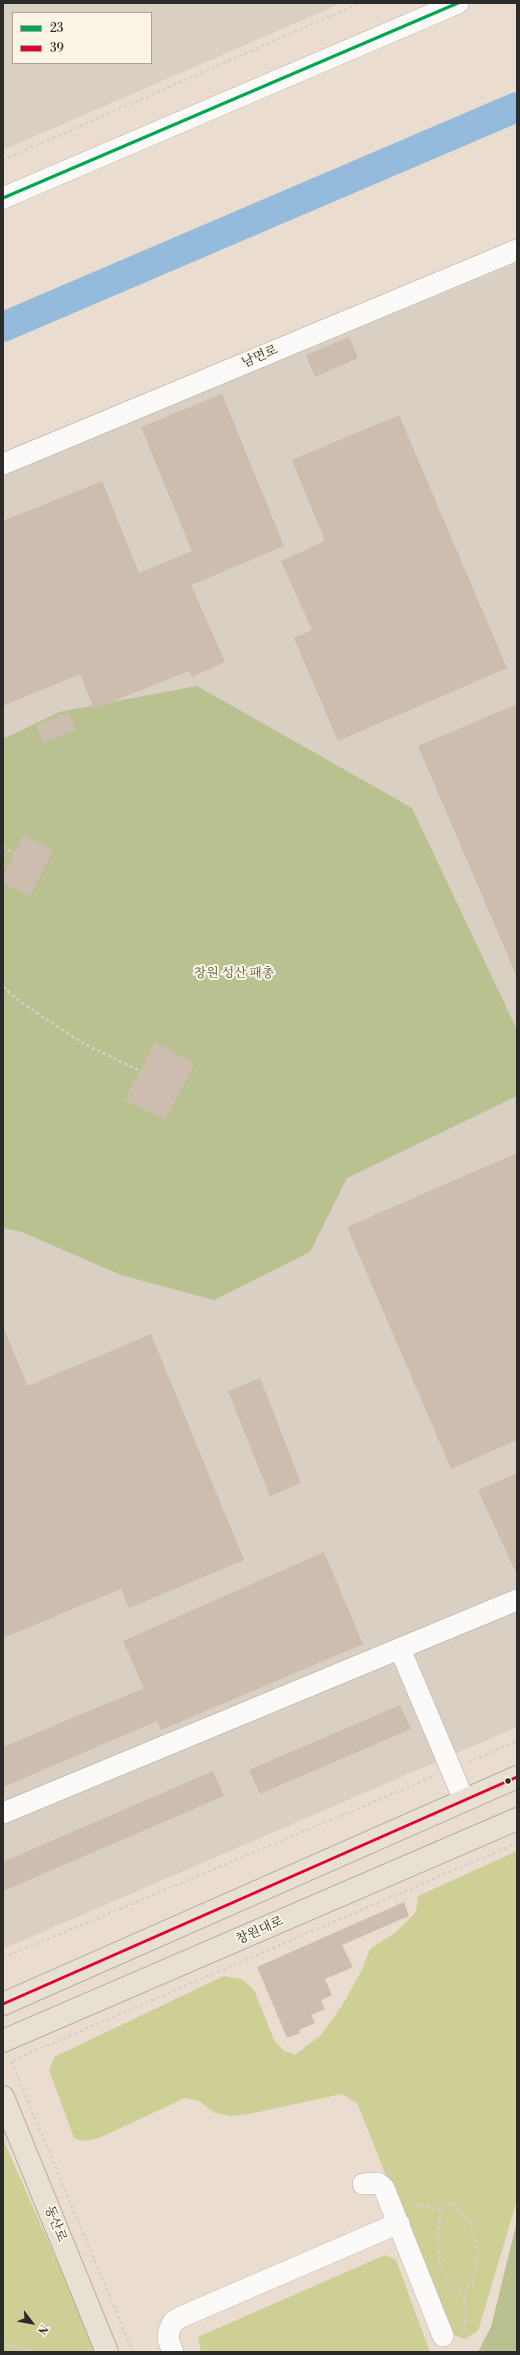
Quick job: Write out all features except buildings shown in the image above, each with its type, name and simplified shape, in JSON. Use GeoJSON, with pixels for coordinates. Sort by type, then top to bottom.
{"type":"FeatureCollection","features":[{"type":"Feature","properties":{"kind":"main road"},"geometry":{"type":"LineString","coordinates":[[3,2004],[517,1777]]}},
{"type":"Feature","properties":{"kind":"main road","name":"창원대로"},"geometry":{"type":"LineString","coordinates":[[3,2041],[517,1819]]}},
{"type":"Feature","properties":{"kind":"main road","name":"동산로"},"geometry":{"type":"LineString","coordinates":[[3,2097],[107,2352]]}},
{"type":"Feature","properties":{"kind":"street"},"geometry":{"type":"LineString","coordinates":[[3,198],[447,5]]}},
{"type":"Feature","properties":{"kind":"street","name":"남면로"},"geometry":{"type":"LineString","coordinates":[[3,464],[517,250]]}},
{"type":"Feature","properties":{"kind":"street"},"geometry":{"type":"LineString","coordinates":[[3,1813],[517,1600]]}},
{"type":"Feature","properties":{"kind":"street"},"geometry":{"type":"LineString","coordinates":[[400,1649],[464,1800]]}},
{"type":"Feature","properties":{"kind":"street"},"geometry":{"type":"LineString","coordinates":[[363,2184],[378,2183],[384,2188],[443,2336]]}},
{"type":"Feature","properties":{"kind":"street"},"geometry":{"type":"LineString","coordinates":[[173,2352],[168,2339],[169,2331],[173,2322],[181,2317],[396,2217]]}},
{"type":"Feature","properties":{"kind":"path"},"geometry":{"type":"LineString","coordinates":[[3,160],[360,3]]}},
{"type":"Feature","properties":{"kind":"path"},"geometry":{"type":"LineString","coordinates":[[3,847],[15,853]]}},
{"type":"Feature","properties":{"kind":"path"},"geometry":{"type":"LineString","coordinates":[[3,987],[22,1003],[84,1044],[140,1071]]}},
{"type":"Feature","properties":{"kind":"path"},"geometry":{"type":"LineString","coordinates":[[3,1958],[517,1742]]}},
{"type":"Feature","properties":{"kind":"path"},"geometry":{"type":"LineString","coordinates":[[132,2352],[11,2061],[517,1843]]}},
{"type":"Feature","properties":{"kind":"path"},"geometry":{"type":"LineString","coordinates":[[396,2217],[416,2204],[441,2210],[452,2203],[470,2223],[478,2251],[473,2281],[464,2292],[466,2316],[462,2336],[456,2339],[443,2336]]}},
{"type":"Feature","properties":{"kind":"path"},"geometry":{"type":"LineString","coordinates":[[441,2210],[437,2239],[440,2263],[450,2287],[464,2292]]}},
{"type":"Feature","properties":{"kind":"path"},"geometry":{"type":"LineString","coordinates":[[3,2343],[26,2349],[27,2352]]}},
{"type":"Feature","properties":{"kind":"shaded area"},"geometry":{"type":"Polygon","coordinates":[[[3,3],[342,3],[3,150],[3,3]]]}},
{"type":"Feature","properties":{"kind":"shaded area"},"geometry":{"type":"Polygon","coordinates":[[[517,263],[517,1727],[3,1949],[3,475],[517,263]]]}},
{"type":"Feature","properties":{"kind":"green space","name":"창원 성산 패총"},"geometry":{"type":"Polygon","coordinates":[[[197,686],[412,808],[517,1030],[517,1096],[347,1178],[310,1252],[214,1300],[121,1275],[22,1232],[3,1228],[3,739],[59,712],[197,686]]]}},
{"type":"Feature","properties":{"kind":"green space"},"geometry":{"type":"Polygon","coordinates":[[[517,1851],[517,2200],[478,2331],[465,2339],[449,2333],[357,2103],[342,2094],[254,2113],[231,2116],[215,2113],[199,2101],[185,2098],[99,2138],[83,2141],[74,2138],[49,2070],[54,2057],[224,1976],[242,1979],[254,1990],[274,2040],[283,2050],[295,2055],[321,2035],[343,2004],[362,1970],[370,1949],[396,1932],[416,1912],[418,1896],[517,1851]]]}},
{"type":"Feature","properties":{"kind":"green space"},"geometry":{"type":"Polygon","coordinates":[[[3,2139],[97,2352],[3,2352],[3,2139]]]}},
{"type":"Feature","properties":{"kind":"green space"},"geometry":{"type":"Polygon","coordinates":[[[517,2221],[517,2352],[478,2352],[491,2327],[517,2221]]]}},
{"type":"Feature","properties":{"kind":"green space"},"geometry":{"type":"Polygon","coordinates":[[[385,2255],[396,2260],[430,2352],[201,2352],[198,2337],[385,2255]]]}},
{"type":"Feature","properties":{"kind":"waterway"},"geometry":{"type":"LineString","coordinates":[[3,327],[517,107]]}},
{"type":"Feature","properties":{"kind":"transit line","name":"23"},"geometry":{"type":"LineString","coordinates":[[3,198],[458,3]]}},
{"type":"Feature","properties":{"kind":"transit line","name":"39"},"geometry":{"type":"LineString","coordinates":[[3,2004],[517,1777]]}}]}
